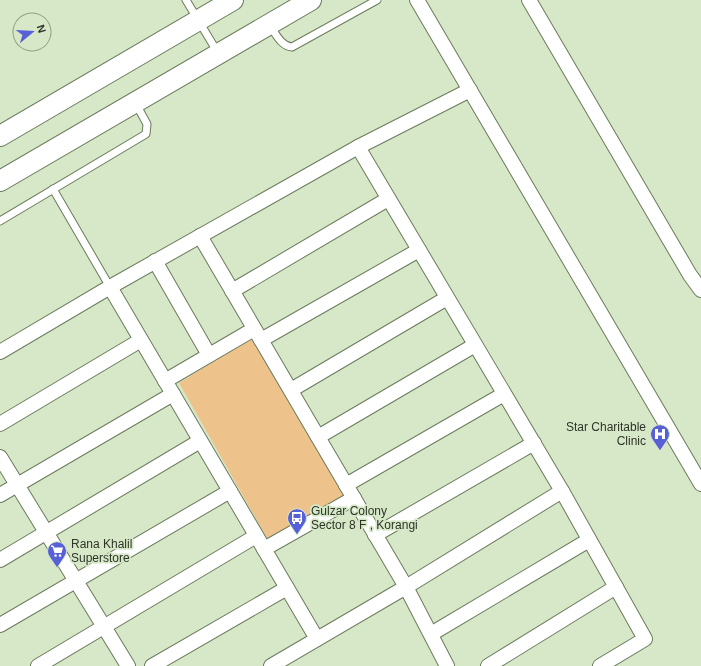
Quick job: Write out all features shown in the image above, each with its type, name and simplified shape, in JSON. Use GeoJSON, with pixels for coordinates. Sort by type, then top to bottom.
{"type":"FeatureCollection","features":[{"type":"Feature","properties":{"kind":"street"},"geometry":{"type":"LineString","coordinates":[[0,136],[233,0]]}},
{"type":"Feature","properties":{"kind":"street"},"geometry":{"type":"LineString","coordinates":[[0,181],[311,0]]}},
{"type":"Feature","properties":{"kind":"street"},"geometry":{"type":"LineString","coordinates":[[418,0],[701,484]]}},
{"type":"Feature","properties":{"kind":"street"},"geometry":{"type":"LineString","coordinates":[[529,0],[690,274],[701,290]]}},
{"type":"Feature","properties":{"kind":"street"},"geometry":{"type":"LineString","coordinates":[[0,352],[155,261],[358,147],[470,90]]}},
{"type":"Feature","properties":{"kind":"street"},"geometry":{"type":"LineString","coordinates":[[358,147],[534,443],[645,639],[600,666]]}},
{"type":"Feature","properties":{"kind":"street"},"geometry":{"type":"LineString","coordinates":[[232,291],[388,198]]}},
{"type":"Feature","properties":{"kind":"street"},"geometry":{"type":"LineString","coordinates":[[200,236],[406,587],[447,666]]}},
{"type":"Feature","properties":{"kind":"street"},"geometry":{"type":"LineString","coordinates":[[165,381],[209,355],[258,334],[419,250]]}},
{"type":"Feature","properties":{"kind":"street"},"geometry":{"type":"LineString","coordinates":[[155,261],[209,355]]}},
{"type":"Feature","properties":{"kind":"street"},"geometry":{"type":"LineString","coordinates":[[110,287],[317,639]]}},
{"type":"Feature","properties":{"kind":"street"},"geometry":{"type":"LineString","coordinates":[[291,390],[447,298]]}},
{"type":"Feature","properties":{"kind":"street"},"geometry":{"type":"LineString","coordinates":[[0,424],[141,340]]}},
{"type":"Feature","properties":{"kind":"street"},"geometry":{"type":"LineString","coordinates":[[318,437],[475,345]]}},
{"type":"Feature","properties":{"kind":"street"},"geometry":{"type":"LineString","coordinates":[[0,495],[173,394]]}},
{"type":"Feature","properties":{"kind":"street"},"geometry":{"type":"LineString","coordinates":[[346,485],[504,394]]}},
{"type":"Feature","properties":{"kind":"street"},"geometry":{"type":"LineString","coordinates":[[0,560],[200,441]]}},
{"type":"Feature","properties":{"kind":"street"},"geometry":{"type":"LineString","coordinates":[[375,535],[534,443]]}},
{"type":"Feature","properties":{"kind":"street"},"geometry":{"type":"LineString","coordinates":[[0,457],[128,666]]}},
{"type":"Feature","properties":{"kind":"street"},"geometry":{"type":"LineString","coordinates":[[0,624],[230,491]]}},
{"type":"Feature","properties":{"kind":"street"},"geometry":{"type":"LineString","coordinates":[[271,666],[406,587],[562,491]]}},
{"type":"Feature","properties":{"kind":"street"},"geometry":{"type":"LineString","coordinates":[[264,549],[354,498]]}},
{"type":"Feature","properties":{"kind":"street"},"geometry":{"type":"LineString","coordinates":[[38,666],[256,536]]}},
{"type":"Feature","properties":{"kind":"street"},"geometry":{"type":"LineString","coordinates":[[430,634],[590,540]]}},
{"type":"Feature","properties":{"kind":"street"},"geometry":{"type":"LineString","coordinates":[[488,666],[616,587]]}},
{"type":"Feature","properties":{"kind":"street"},"geometry":{"type":"LineString","coordinates":[[152,666],[287,588]]}},
{"type":"Feature","properties":{"kind":"lane"},"geometry":{"type":"LineString","coordinates":[[186,0],[218,53]]}},
{"type":"Feature","properties":{"kind":"lane"},"geometry":{"type":"LineString","coordinates":[[269,24],[282,42],[287,46],[292,46],[377,0]]}},
{"type":"Feature","properties":{"kind":"lane"},"geometry":{"type":"LineString","coordinates":[[0,222],[146,134],[148,130],[147,124],[135,102]]}},
{"type":"Feature","properties":{"kind":"lane"},"geometry":{"type":"LineString","coordinates":[[53,189],[110,287]]}},
{"type":"Feature","properties":{"kind":"shaded area"},"geometry":{"type":"Polygon","coordinates":[[[251,338],[345,497],[268,540],[179,383],[251,338]]]}},
{"type":"Feature","properties":{"kind":"place","name":"Star Charitable Clinic"},"geometry":{"type":"Point","coordinates":[660,451]}},
{"type":"Feature","properties":{"kind":"place","name":"Gulzar Colony Sector 8 F , Korangi"},"geometry":{"type":"Point","coordinates":[297,535]}},
{"type":"Feature","properties":{"kind":"place","name":"Rana Khalil Superstore"},"geometry":{"type":"Point","coordinates":[57,568]}}]}
